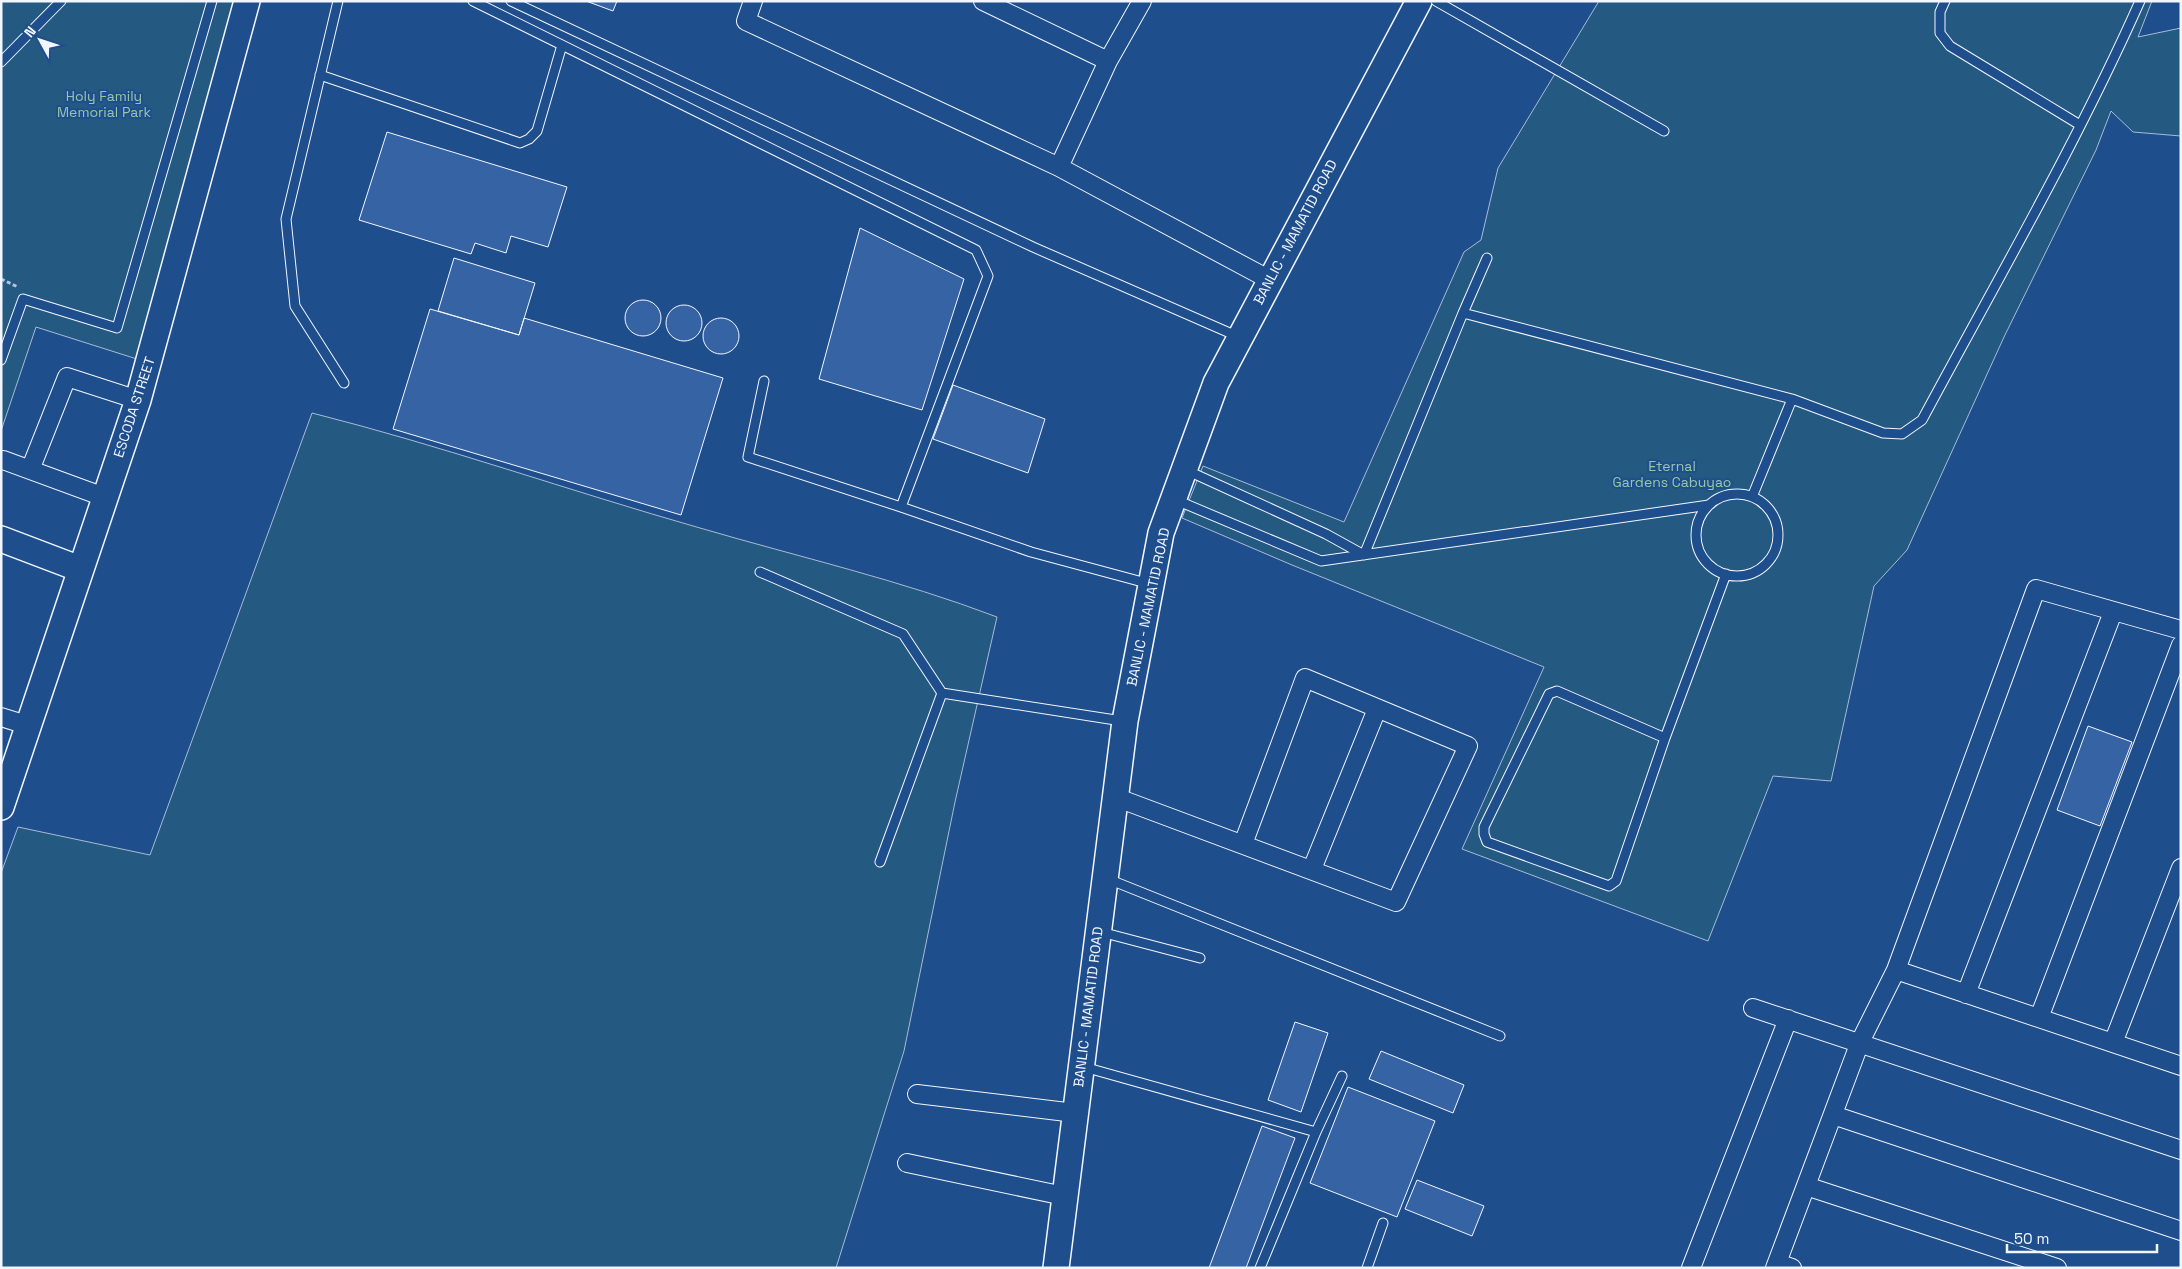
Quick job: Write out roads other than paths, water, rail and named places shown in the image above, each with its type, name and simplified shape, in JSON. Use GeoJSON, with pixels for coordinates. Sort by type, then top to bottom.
{"type":"FeatureCollection","features":[{"type":"Feature","properties":{"kind":"main road","name":"ESCODA STREET"},"geometry":{"type":"LineString","coordinates":[[1,807],[30,726],[80,569],[138,400],[247,1]]}},
{"type":"Feature","properties":{"kind":"main road","name":"BANLIC - MAMATID ROAD"},"geometry":{"type":"LineString","coordinates":[[1056,1268],[1125,721],[1161,533],[1216,384],[1239,337],[1419,1]]}},
{"type":"Feature","properties":{"kind":"main road"},"geometry":{"type":"LineString","coordinates":[[1,539],[80,569]]}},
{"type":"Feature","properties":{"kind":"street"},"geometry":{"type":"LineString","coordinates":[[753,1],[746,21],[1059,167],[1270,280]]}},
{"type":"Feature","properties":{"kind":"street"},"geometry":{"type":"LineString","coordinates":[[983,1],[1108,61]]}},
{"type":"Feature","properties":{"kind":"street"},"geometry":{"type":"LineString","coordinates":[[1059,167],[1108,61],[1142,1]]}},
{"type":"Feature","properties":{"kind":"street"},"geometry":{"type":"LineString","coordinates":[[30,470],[67,377],[138,400]]}},
{"type":"Feature","properties":{"kind":"street"},"geometry":{"type":"LineString","coordinates":[[3,460],[104,497]]}},
{"type":"Feature","properties":{"kind":"street"},"geometry":{"type":"LineString","coordinates":[[1782,1266],[1806,1186],[1860,1042],[1896,970],[2036,589],[2181,630]]}},
{"type":"Feature","properties":{"kind":"street"},"geometry":{"type":"LineString","coordinates":[[1966,994],[2114,612]]}},
{"type":"Feature","properties":{"kind":"street"},"geometry":{"type":"LineString","coordinates":[[2039,1018],[2181,645]]}},
{"type":"Feature","properties":{"kind":"street"},"geometry":{"type":"LineString","coordinates":[[1115,797],[1243,844],[1312,869],[1396,902],[1468,746],[1305,678],[1243,844]]}},
{"type":"Feature","properties":{"kind":"street"},"geometry":{"type":"LineString","coordinates":[[1312,869],[1377,709]]}},
{"type":"Feature","properties":{"kind":"street"},"geometry":{"type":"LineString","coordinates":[[1,717],[30,726]]}},
{"type":"Feature","properties":{"kind":"street"},"geometry":{"type":"LineString","coordinates":[[2113,1043],[2181,868]]}},
{"type":"Feature","properties":{"kind":"street"},"geometry":{"type":"LineString","coordinates":[[1896,970],[2181,1066]]}},
{"type":"Feature","properties":{"kind":"street"},"geometry":{"type":"LineString","coordinates":[[1753,1008],[2181,1150]]}},
{"type":"Feature","properties":{"kind":"street"},"geometry":{"type":"LineString","coordinates":[[1691,1268],[1788,1019]]}},
{"type":"Feature","properties":{"kind":"street"},"geometry":{"type":"LineString","coordinates":[[917,1094],[1075,1113]]}},
{"type":"Feature","properties":{"kind":"street"},"geometry":{"type":"LineString","coordinates":[[1833,1115],[2181,1231]]}},
{"type":"Feature","properties":{"kind":"street"},"geometry":{"type":"LineString","coordinates":[[908,1163],[1064,1196]]}},
{"type":"Feature","properties":{"kind":"street"},"geometry":{"type":"LineString","coordinates":[[1806,1186],[2057,1268]]}},
{"type":"Feature","properties":{"kind":"lane"},"geometry":{"type":"LineString","coordinates":[[2,60],[61,1]]}},
{"type":"Feature","properties":{"kind":"lane"},"geometry":{"type":"LineString","coordinates":[[1,360],[23,299],[117,328],[212,1]]}},
{"type":"Feature","properties":{"kind":"lane"},"geometry":{"type":"LineString","coordinates":[[338,1],[286,219],[295,306],[344,383]]}},
{"type":"Feature","properties":{"kind":"lane"},"geometry":{"type":"LineString","coordinates":[[473,1],[976,250],[988,276],[901,507]]}},
{"type":"Feature","properties":{"kind":"lane"},"geometry":{"type":"LineString","coordinates":[[511,1],[1033,247],[1239,337]]}},
{"type":"Feature","properties":{"kind":"lane"},"geometry":{"type":"LineString","coordinates":[[1436,1],[1664,131]]}},
{"type":"Feature","properties":{"kind":"lane"},"geometry":{"type":"LineString","coordinates":[[1945,1],[1940,12],[1940,33],[1950,46],[2080,126]]}},
{"type":"Feature","properties":{"kind":"lane"},"geometry":{"type":"LineString","coordinates":[[1463,313],[1792,399],[1883,433],[1902,434],[1922,420],[2080,126],[2114,60],[2140,1]]}},
{"type":"Feature","properties":{"kind":"lane"},"geometry":{"type":"LineString","coordinates":[[320,75],[520,143],[529,139],[536,131],[562,46]]}},
{"type":"Feature","properties":{"kind":"lane"},"geometry":{"type":"LineString","coordinates":[[1364,555],[1487,258]]}},
{"type":"Feature","properties":{"kind":"lane"},"geometry":{"type":"LineString","coordinates":[[764,381],[748,457],[1031,552],[1151,584]]}},
{"type":"Feature","properties":{"kind":"lane"},"geometry":{"type":"LineString","coordinates":[[1752,497],[1792,399]]}},
{"type":"Feature","properties":{"kind":"lane"},"geometry":{"type":"LineString","coordinates":[[1185,470],[1326,534],[1364,555]]}},
{"type":"Feature","properties":{"kind":"lane"},"geometry":{"type":"LineString","coordinates":[[1174,499],[1321,561],[1709,505],[1729,494],[1740,494],[1762,502],[1775,520],[1777,531],[1774,550],[1769,559],[1754,572],[1745,575],[1726,574],[1708,563],[1697,545],[1697,524],[1709,505]]}},
{"type":"Feature","properties":{"kind":"lane"},"geometry":{"type":"LineString","coordinates":[[760,572],[902,634],[942,693],[1125,721]]}},
{"type":"Feature","properties":{"kind":"lane"},"geometry":{"type":"LineString","coordinates":[[1665,738],[1558,691],[1552,692],[1549,694],[1484,827],[1484,834],[1488,842],[1609,886],[1616,881],[1665,738],[1726,574]]}},
{"type":"Feature","properties":{"kind":"lane"},"geometry":{"type":"LineString","coordinates":[[880,862],[942,693]]}},
{"type":"Feature","properties":{"kind":"lane"},"geometry":{"type":"LineString","coordinates":[[1105,878],[1500,1036]]}},
{"type":"Feature","properties":{"kind":"lane"},"geometry":{"type":"LineString","coordinates":[[1098,931],[1200,958]]}},
{"type":"Feature","properties":{"kind":"lane"},"geometry":{"type":"LineString","coordinates":[[1081,1066],[1316,1132]]}},
{"type":"Feature","properties":{"kind":"lane"},"geometry":{"type":"LineString","coordinates":[[1260,1268],[1316,1132],[1342,1076]]}},
{"type":"Feature","properties":{"kind":"lane"},"geometry":{"type":"LineString","coordinates":[[1367,1268],[1384,1223]]}},
{"type":"Feature","properties":{"kind":"park label","name":"Holy Family Memorial Park"},"geometry":{"type":"Point","coordinates":[104,104]}},
{"type":"Feature","properties":{"kind":"park label","name":"Eternal Gardens Cabuyao"},"geometry":{"type":"Point","coordinates":[1672,474]}}]}
